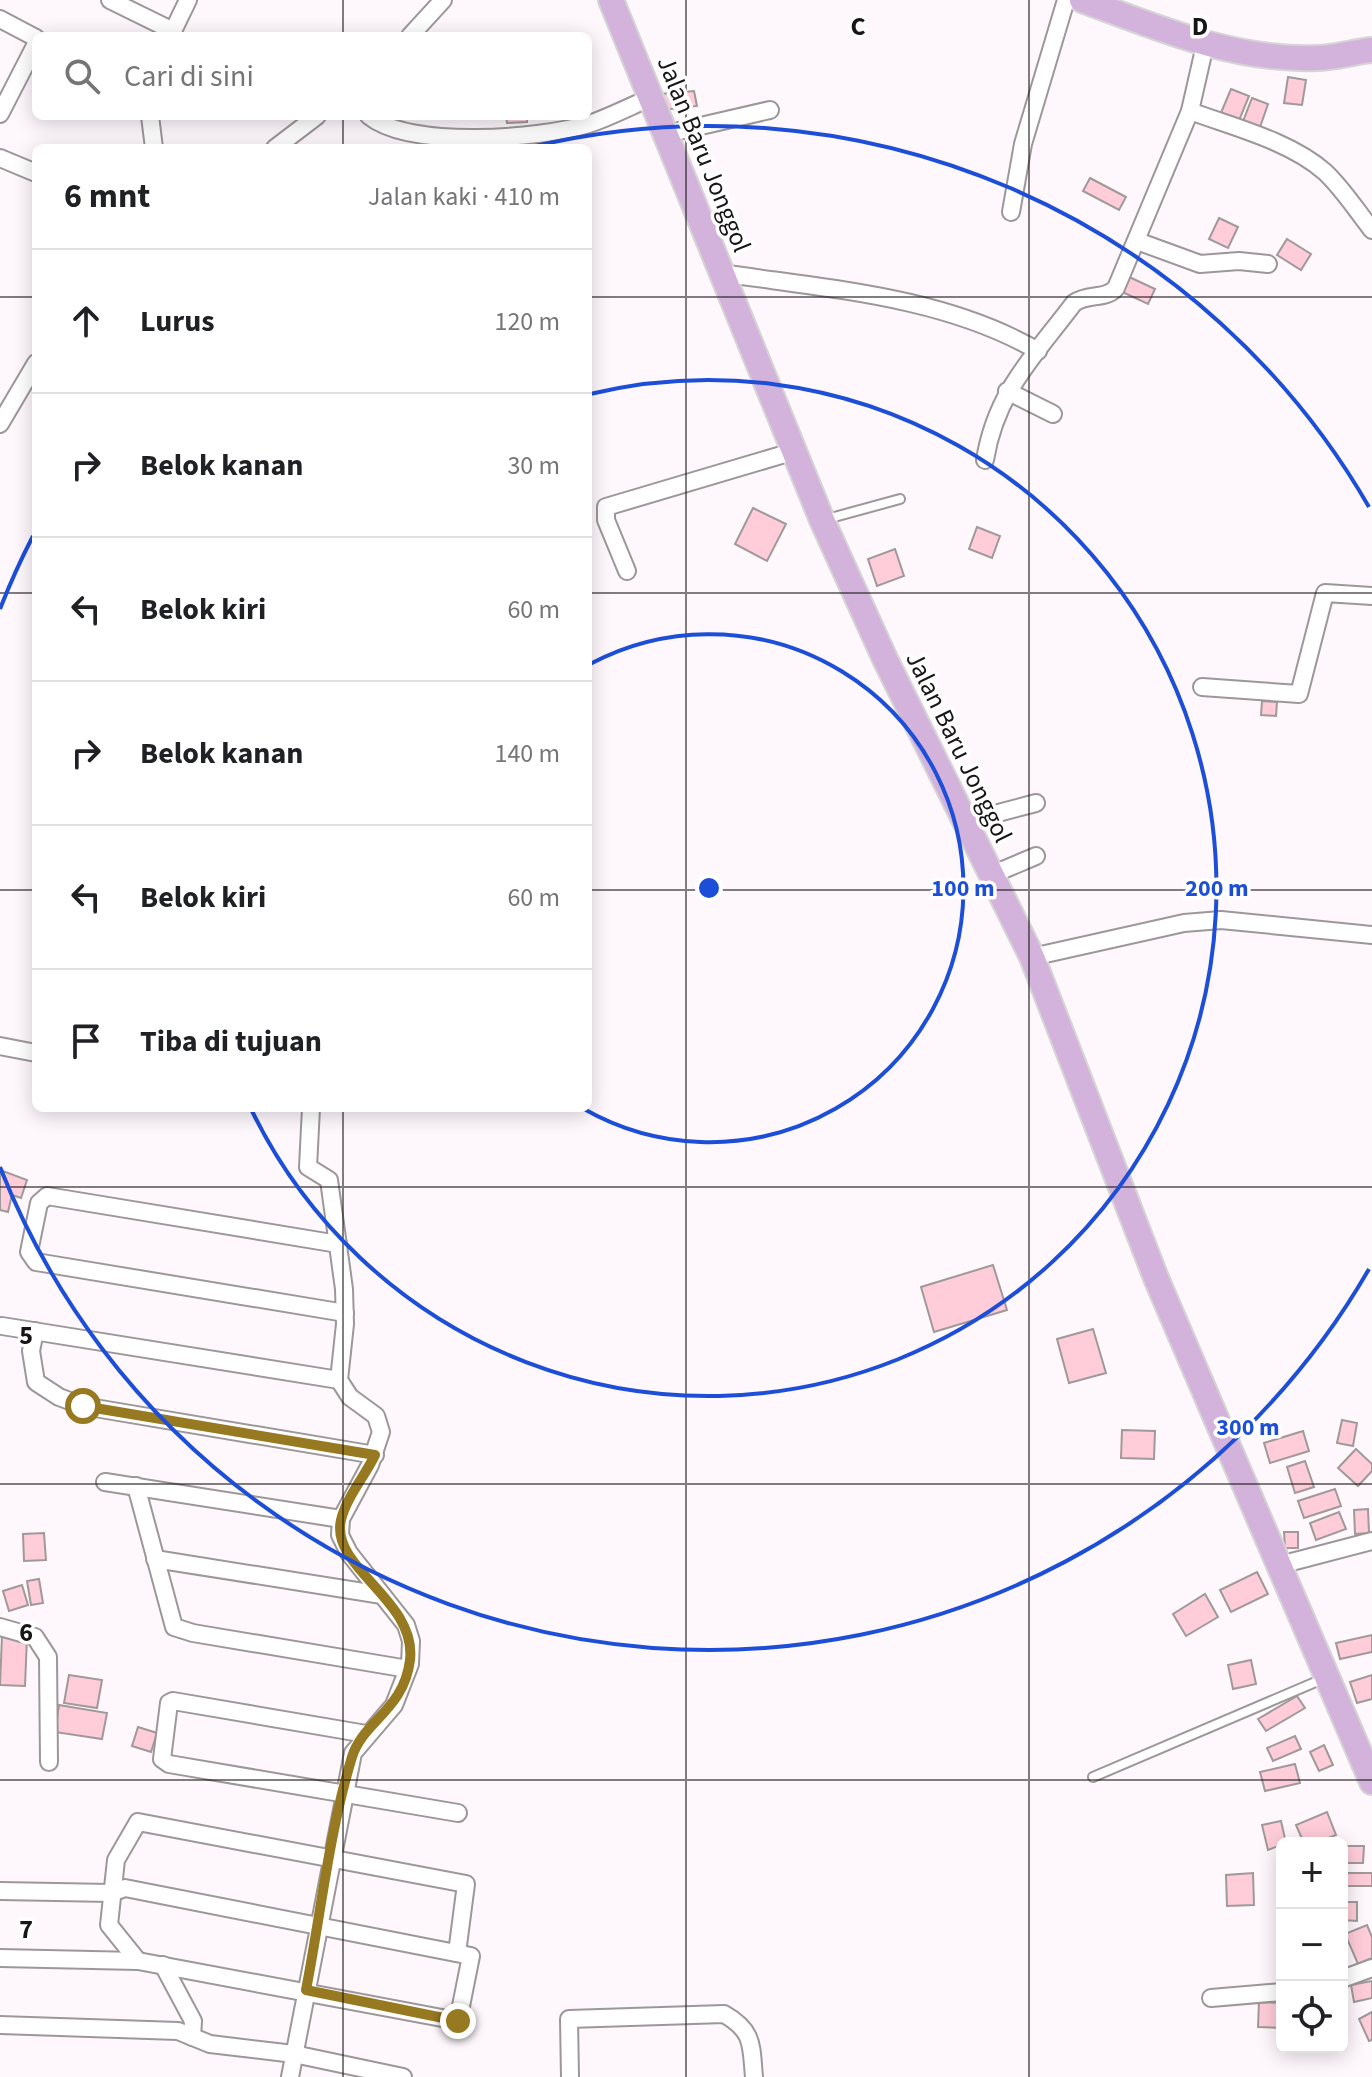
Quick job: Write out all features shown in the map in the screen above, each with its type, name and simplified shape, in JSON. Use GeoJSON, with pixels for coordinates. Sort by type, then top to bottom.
{"type":"FeatureCollection","features":[{"type":"Feature","properties":{"kind":"main road","name":"Jalan Baru Jonggol"},"geometry":{"type":"LineString","coordinates":[[611,0],[822,520],[964,822],[1032,957],[1156,1278],[1372,1782]]}},
{"type":"Feature","properties":{"kind":"main road"},"geometry":{"type":"LineString","coordinates":[[1082,0],[1205,45],[1268,57],[1317,58],[1372,50]]}},
{"type":"Feature","properties":{"kind":"street"},"geometry":{"type":"LineString","coordinates":[[110,0],[173,31],[188,0]]}},
{"type":"Feature","properties":{"kind":"street"},"geometry":{"type":"LineString","coordinates":[[414,32],[443,0]]}},
{"type":"Feature","properties":{"kind":"street"},"geometry":{"type":"LineString","coordinates":[[1011,212],[1023,144],[1066,0]]}},
{"type":"Feature","properties":{"kind":"street"},"geometry":{"type":"LineString","coordinates":[[0,19],[32,39]]}},
{"type":"Feature","properties":{"kind":"street"},"geometry":{"type":"LineString","coordinates":[[985,460],[990,429],[1007,391],[1074,303],[1085,297],[1111,294],[1116,288],[1190,111],[1205,45]]}},
{"type":"Feature","properties":{"kind":"street"},"geometry":{"type":"LineString","coordinates":[[0,114],[32,49]]}},
{"type":"Feature","properties":{"kind":"street"},"geometry":{"type":"LineString","coordinates":[[374,120],[408,134],[511,141],[585,125],[652,97]]}},
{"type":"Feature","properties":{"kind":"street"},"geometry":{"type":"LineString","coordinates":[[666,134],[770,110]]}},
{"type":"Feature","properties":{"kind":"street"},"geometry":{"type":"LineString","coordinates":[[1190,111],[1259,137],[1315,165],[1332,179],[1372,230]]}},
{"type":"Feature","properties":{"kind":"street"},"geometry":{"type":"LineString","coordinates":[[150,120],[154,144]]}},
{"type":"Feature","properties":{"kind":"street"},"geometry":{"type":"LineString","coordinates":[[280,144],[312,120]]}},
{"type":"Feature","properties":{"kind":"street"},"geometry":{"type":"LineString","coordinates":[[0,158],[32,171]]}},
{"type":"Feature","properties":{"kind":"street"},"geometry":{"type":"LineString","coordinates":[[1137,241],[1200,264],[1239,261],[1268,264]]}},
{"type":"Feature","properties":{"kind":"street"},"geometry":{"type":"LineString","coordinates":[[721,273],[880,298],[946,312],[980,321],[1038,351]]}},
{"type":"Feature","properties":{"kind":"street"},"geometry":{"type":"LineString","coordinates":[[0,424],[4,405],[32,368]]}},
{"type":"Feature","properties":{"kind":"street"},"geometry":{"type":"LineString","coordinates":[[1007,391],[1053,414]]}},
{"type":"Feature","properties":{"kind":"street"},"geometry":{"type":"LineString","coordinates":[[627,571],[606,520],[606,507],[795,451]]}},
{"type":"Feature","properties":{"kind":"street"},"geometry":{"type":"LineString","coordinates":[[1202,687],[1299,694],[1325,593],[1372,596]]}},
{"type":"Feature","properties":{"kind":"street"},"geometry":{"type":"LineString","coordinates":[[964,822],[1036,803]]}},
{"type":"Feature","properties":{"kind":"street"},"geometry":{"type":"LineString","coordinates":[[991,875],[1036,856]]}},
{"type":"Feature","properties":{"kind":"street"},"geometry":{"type":"LineString","coordinates":[[1032,957],[1184,923],[1221,920],[1372,935]]}},
{"type":"Feature","properties":{"kind":"street"},"geometry":{"type":"LineString","coordinates":[[0,1046],[32,1052]]}},
{"type":"Feature","properties":{"kind":"street"},"geometry":{"type":"LineString","coordinates":[[290,2077],[342,1795],[353,1753],[366,1734],[394,1705],[408,1669],[410,1633],[341,1543],[341,1519],[375,1455],[379,1421],[350,1397],[339,1380],[345,1313],[338,1244],[329,1180],[308,1167],[311,1112]]}},
{"type":"Feature","properties":{"kind":"street"},"geometry":{"type":"LineString","coordinates":[[338,1244],[47,1196],[39,1203],[29,1252],[36,1262],[345,1313]]}},
{"type":"Feature","properties":{"kind":"street"},"geometry":{"type":"LineString","coordinates":[[2,1326],[339,1380]]}},
{"type":"Feature","properties":{"kind":"street"},"geometry":{"type":"LineString","coordinates":[[35,1331],[31,1351],[36,1382],[59,1397],[83,1406],[375,1455]]}},
{"type":"Feature","properties":{"kind":"street"},"geometry":{"type":"LineString","coordinates":[[105,1482],[341,1519]]}},
{"type":"Feature","properties":{"kind":"street"},"geometry":{"type":"LineString","coordinates":[[136,1486],[171,1622],[179,1630],[408,1669]]}},
{"type":"Feature","properties":{"kind":"street"},"geometry":{"type":"LineString","coordinates":[[1280,1565],[1372,1541]]}},
{"type":"Feature","properties":{"kind":"street"},"geometry":{"type":"LineString","coordinates":[[155,1559],[382,1595]]}},
{"type":"Feature","properties":{"kind":"street"},"geometry":{"type":"LineString","coordinates":[[0,1627],[35,1637],[48,1657],[49,1762]]}},
{"type":"Feature","properties":{"kind":"street"},"geometry":{"type":"LineString","coordinates":[[366,1734],[184,1700],[169,1703],[162,1759],[169,1764],[458,1813]]}},
{"type":"Feature","properties":{"kind":"street"},"geometry":{"type":"LineString","coordinates":[[138,1961],[109,1925],[116,1860],[138,1822],[466,1884],[457,1953]]}},
{"type":"Feature","properties":{"kind":"street"},"geometry":{"type":"LineString","coordinates":[[0,1891],[111,1893],[125,1888],[471,1956],[458,2021],[306,1990],[138,1961],[0,1958]]}},
{"type":"Feature","properties":{"kind":"street"},"geometry":{"type":"LineString","coordinates":[[163,1965],[193,2021],[192,2037]]}},
{"type":"Feature","properties":{"kind":"street"},"geometry":{"type":"LineString","coordinates":[[1348,1977],[1372,1968]]}},
{"type":"Feature","properties":{"kind":"street"},"geometry":{"type":"LineString","coordinates":[[1211,1998],[1276,1993]]}},
{"type":"Feature","properties":{"kind":"street"},"geometry":{"type":"LineString","coordinates":[[570,2077],[569,2019],[724,2014],[742,2024],[750,2040],[754,2077]]}},
{"type":"Feature","properties":{"kind":"street"},"geometry":{"type":"LineString","coordinates":[[0,2025],[178,2031],[210,2044],[294,2054],[403,2077]]}},
{"type":"Feature","properties":{"kind":"lane"},"geometry":{"type":"LineString","coordinates":[[822,520],[900,499]]}},
{"type":"Feature","properties":{"kind":"lane"},"geometry":{"type":"LineString","coordinates":[[1093,1777],[1326,1677]]}},
{"type":"Feature","properties":{"kind":"building"},"geometry":{"type":"Polygon","coordinates":[[[1288,77],[1306,80],[1302,105],[1284,103],[1288,77]]]}},
{"type":"Feature","properties":{"kind":"building"},"geometry":{"type":"Polygon","coordinates":[[[1231,89],[1249,96],[1238,123],[1220,115],[1231,89]]]}},
{"type":"Feature","properties":{"kind":"building"},"geometry":{"type":"Polygon","coordinates":[[[694,91],[697,106],[663,110],[660,94],[694,91]]]}},
{"type":"Feature","properties":{"kind":"building"},"geometry":{"type":"Polygon","coordinates":[[[1252,98],[1268,104],[1259,130],[1242,124],[1252,98]]]}},
{"type":"Feature","properties":{"kind":"building"},"geometry":{"type":"Polygon","coordinates":[[[507,120],[527,120],[527,122],[507,123],[507,120]]]}},
{"type":"Feature","properties":{"kind":"building"},"geometry":{"type":"Polygon","coordinates":[[[1090,178],[1126,197],[1119,210],[1083,191],[1090,178]]]}},
{"type":"Feature","properties":{"kind":"building"},"geometry":{"type":"Polygon","coordinates":[[[1219,218],[1238,227],[1228,248],[1209,239],[1219,218]]]}},
{"type":"Feature","properties":{"kind":"building"},"geometry":{"type":"Polygon","coordinates":[[[1287,239],[1311,254],[1301,270],[1277,255],[1287,239]]]}},
{"type":"Feature","properties":{"kind":"building"},"geometry":{"type":"Polygon","coordinates":[[[1125,275],[1155,289],[1148,304],[1118,290],[1125,275]]]}},
{"type":"Feature","properties":{"kind":"building"},"geometry":{"type":"Polygon","coordinates":[[[753,508],[786,524],[767,561],[735,544],[753,508]]]}},
{"type":"Feature","properties":{"kind":"building"},"geometry":{"type":"Polygon","coordinates":[[[977,527],[1000,536],[992,558],[969,549],[977,527]]]}},
{"type":"Feature","properties":{"kind":"building"},"geometry":{"type":"Polygon","coordinates":[[[895,549],[904,576],[877,586],[868,559],[895,549]]]}},
{"type":"Feature","properties":{"kind":"building"},"geometry":{"type":"Polygon","coordinates":[[[1262,701],[1277,702],[1276,716],[1261,715],[1262,701]]]}},
{"type":"Feature","properties":{"kind":"building"},"geometry":{"type":"Polygon","coordinates":[[[0,1170],[27,1180],[21,1198],[12,1195],[8,1212],[0,1210],[0,1170]]]}},
{"type":"Feature","properties":{"kind":"building"},"geometry":{"type":"Polygon","coordinates":[[[993,1265],[1007,1310],[934,1332],[921,1287],[993,1265]]]}},
{"type":"Feature","properties":{"kind":"building"},"geometry":{"type":"Polygon","coordinates":[[[1093,1329],[1106,1373],[1069,1383],[1057,1339],[1093,1329]]]}},
{"type":"Feature","properties":{"kind":"building"},"geometry":{"type":"Polygon","coordinates":[[[1342,1420],[1357,1423],[1353,1446],[1337,1443],[1342,1420]]]}},
{"type":"Feature","properties":{"kind":"building"},"geometry":{"type":"Polygon","coordinates":[[[1122,1430],[1155,1431],[1154,1459],[1121,1458],[1122,1430]]]}},
{"type":"Feature","properties":{"kind":"building"},"geometry":{"type":"Polygon","coordinates":[[[1303,1431],[1309,1451],[1270,1463],[1264,1443],[1303,1431]]]}},
{"type":"Feature","properties":{"kind":"building"},"geometry":{"type":"Polygon","coordinates":[[[1356,1449],[1372,1464],[1372,1471],[1358,1486],[1338,1468],[1356,1449]]]}},
{"type":"Feature","properties":{"kind":"building"},"geometry":{"type":"Polygon","coordinates":[[[1305,1461],[1314,1487],[1295,1493],[1287,1467],[1305,1461]]]}},
{"type":"Feature","properties":{"kind":"building"},"geometry":{"type":"Polygon","coordinates":[[[1335,1489],[1341,1506],[1304,1518],[1298,1501],[1335,1489]]]}},
{"type":"Feature","properties":{"kind":"building"},"geometry":{"type":"Polygon","coordinates":[[[1368,1509],[1369,1533],[1355,1534],[1354,1510],[1368,1509]]]}},
{"type":"Feature","properties":{"kind":"building"},"geometry":{"type":"Polygon","coordinates":[[[1339,1512],[1346,1529],[1316,1540],[1310,1523],[1339,1512]]]}},
{"type":"Feature","properties":{"kind":"building"},"geometry":{"type":"Polygon","coordinates":[[[1284,1532],[1298,1532],[1298,1548],[1285,1548],[1284,1532]]]}},
{"type":"Feature","properties":{"kind":"building"},"geometry":{"type":"Polygon","coordinates":[[[44,1533],[46,1560],[24,1561],[23,1534],[44,1533]]]}},
{"type":"Feature","properties":{"kind":"building"},"geometry":{"type":"Polygon","coordinates":[[[1257,1572],[1268,1594],[1231,1612],[1220,1590],[1257,1572]]]}},
{"type":"Feature","properties":{"kind":"building"},"geometry":{"type":"Polygon","coordinates":[[[39,1579],[43,1603],[31,1605],[27,1581],[39,1579]]]}},
{"type":"Feature","properties":{"kind":"building"},"geometry":{"type":"Polygon","coordinates":[[[22,1585],[28,1605],[9,1611],[3,1591],[22,1585]]]}},
{"type":"Feature","properties":{"kind":"building"},"geometry":{"type":"Polygon","coordinates":[[[1205,1594],[1218,1617],[1186,1636],[1173,1614],[1205,1594]]]}},
{"type":"Feature","properties":{"kind":"building"},"geometry":{"type":"Polygon","coordinates":[[[1372,1635],[1372,1652],[1340,1659],[1336,1643],[1372,1635]]]}},
{"type":"Feature","properties":{"kind":"building"},"geometry":{"type":"Polygon","coordinates":[[[2,1636],[27,1637],[25,1686],[0,1685],[2,1636]]]}},
{"type":"Feature","properties":{"kind":"building"},"geometry":{"type":"Polygon","coordinates":[[[1251,1660],[1256,1684],[1233,1689],[1228,1665],[1251,1660]]]}},
{"type":"Feature","properties":{"kind":"building"},"geometry":{"type":"Polygon","coordinates":[[[69,1675],[102,1680],[97,1708],[64,1703],[69,1675]]]}},
{"type":"Feature","properties":{"kind":"building"},"geometry":{"type":"Polygon","coordinates":[[[1372,1675],[1372,1699],[1357,1703],[1350,1682],[1372,1675]]]}},
{"type":"Feature","properties":{"kind":"building"},"geometry":{"type":"Polygon","coordinates":[[[1297,1696],[1305,1708],[1266,1731],[1258,1719],[1297,1696]]]}},
{"type":"Feature","properties":{"kind":"building"},"geometry":{"type":"Polygon","coordinates":[[[59,1705],[107,1713],[102,1739],[55,1732],[59,1705]]]}},
{"type":"Feature","properties":{"kind":"building"},"geometry":{"type":"Polygon","coordinates":[[[138,1727],[157,1733],[151,1752],[132,1746],[138,1727]]]}},
{"type":"Feature","properties":{"kind":"building"},"geometry":{"type":"Polygon","coordinates":[[[1295,1736],[1301,1749],[1273,1761],[1267,1748],[1295,1736]]]}},
{"type":"Feature","properties":{"kind":"building"},"geometry":{"type":"Polygon","coordinates":[[[1324,1745],[1333,1765],[1319,1771],[1310,1752],[1324,1745]]]}},
{"type":"Feature","properties":{"kind":"building"},"geometry":{"type":"Polygon","coordinates":[[[1295,1764],[1300,1783],[1265,1791],[1260,1772],[1295,1764]]]}},
{"type":"Feature","properties":{"kind":"building"},"geometry":{"type":"Polygon","coordinates":[[[1327,1812],[1336,1835],[1301,1837],[1296,1825],[1327,1812]]]}},
{"type":"Feature","properties":{"kind":"building"},"geometry":{"type":"Polygon","coordinates":[[[1281,1821],[1285,1837],[1276,1837],[1276,1847],[1268,1850],[1262,1825],[1281,1821]]]}},
{"type":"Feature","properties":{"kind":"building"},"geometry":{"type":"Polygon","coordinates":[[[1348,1846],[1364,1846],[1363,1863],[1348,1863],[1348,1846]]]}},
{"type":"Feature","properties":{"kind":"building"},"geometry":{"type":"Polygon","coordinates":[[[1253,1873],[1254,1905],[1227,1906],[1226,1875],[1253,1873]]]}},
{"type":"Feature","properties":{"kind":"building"},"geometry":{"type":"Polygon","coordinates":[[[1348,1873],[1372,1873],[1372,1886],[1348,1886],[1348,1873]]]}},
{"type":"Feature","properties":{"kind":"building"},"geometry":{"type":"Polygon","coordinates":[[[1348,1902],[1357,1902],[1357,1921],[1348,1920],[1348,1902]]]}},
{"type":"Feature","properties":{"kind":"building"},"geometry":{"type":"Polygon","coordinates":[[[1367,1925],[1372,1937],[1372,1958],[1358,1964],[1348,1941],[1348,1933],[1367,1925]]]}},
{"type":"Feature","properties":{"kind":"building"},"geometry":{"type":"Polygon","coordinates":[[[1372,1981],[1372,1998],[1354,2002],[1351,1985],[1372,1981]]]}},
{"type":"Feature","properties":{"kind":"building"},"geometry":{"type":"Polygon","coordinates":[[[1259,2002],[1276,2003],[1276,2028],[1258,2027],[1259,2002]]]}},
{"type":"Feature","properties":{"kind":"building"},"geometry":{"type":"Polygon","coordinates":[[[1372,2012],[1372,2040],[1369,2041],[1359,2019],[1372,2012]]]}},
{"type":"Feature","properties":{"kind":"route"},"geometry":{"type":"LineString","coordinates":[[83,1406],[375,1455],[341,1519],[341,1543],[406,1625],[411,1641],[410,1664],[394,1705],[353,1753],[342,1795],[306,1990],[458,2021]]}}]}
